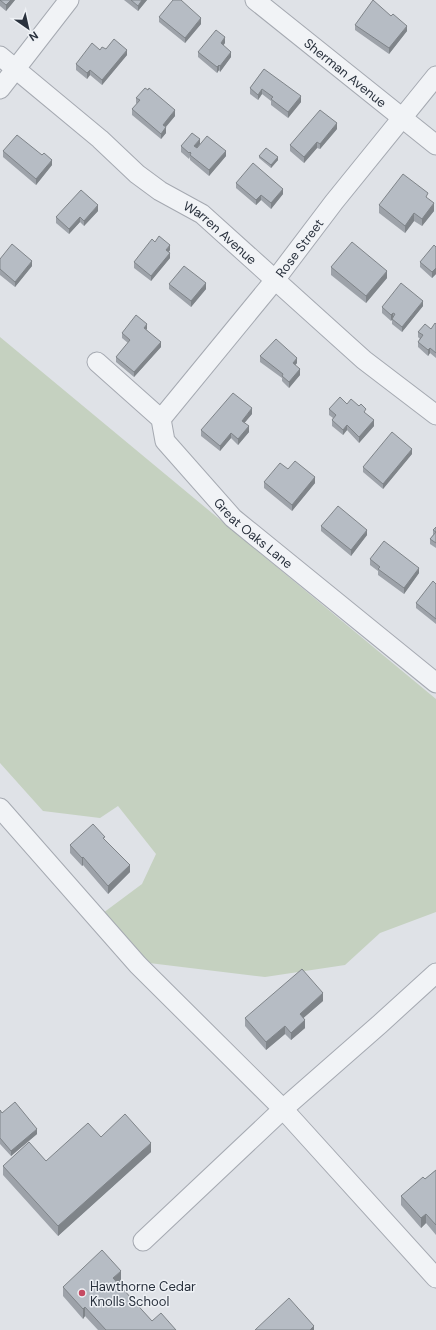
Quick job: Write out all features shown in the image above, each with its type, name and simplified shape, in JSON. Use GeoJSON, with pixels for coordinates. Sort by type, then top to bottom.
{"type":"FeatureCollection","features":[{"type":"Feature","properties":{"kind":"street"},"geometry":{"type":"LineString","coordinates":[[0,89],[69,0]]}},
{"type":"Feature","properties":{"kind":"street","name":"Sherman Avenue"},"geometry":{"type":"LineString","coordinates":[[255,0],[436,145]]}},
{"type":"Feature","properties":{"kind":"street","name":"Warren Avenue"},"geometry":{"type":"LineString","coordinates":[[0,56],[100,139],[154,187],[202,214],[364,360],[436,415]]}},
{"type":"Feature","properties":{"kind":"street","name":"Rose Street"},"geometry":{"type":"LineString","coordinates":[[161,418],[276,280],[334,202],[436,76]]}},
{"type":"Feature","properties":{"kind":"street"},"geometry":{"type":"LineString","coordinates":[[97,362],[161,418]]}},
{"type":"Feature","properties":{"kind":"street","name":"Great Oaks Lane"},"geometry":{"type":"LineString","coordinates":[[161,418],[165,441],[233,518],[436,683]]}},
{"type":"Feature","properties":{"kind":"street"},"geometry":{"type":"LineString","coordinates":[[0,808],[138,965],[283,1109],[436,1278]]}},
{"type":"Feature","properties":{"kind":"street"},"geometry":{"type":"LineString","coordinates":[[143,1240],[283,1109],[436,973]]}},
{"type":"Feature","properties":{"kind":"green space"},"geometry":{"type":"Polygon","coordinates":[[[0,337],[436,699],[436,912],[380,933],[345,965],[265,977],[149,963],[103,913],[142,884],[156,854],[118,806],[100,818],[43,811],[0,763],[0,337]]]}},
{"type":"Feature","properties":{"kind":"building"},"geometry":{"type":"Polygon","coordinates":[[[0,0],[11,0],[6,5],[0,0]]]}},
{"type":"Feature","properties":{"kind":"building"},"geometry":{"type":"Polygon","coordinates":[[[131,0],[142,0],[138,6],[131,0]]]}},
{"type":"Feature","properties":{"kind":"building"},"geometry":{"type":"Polygon","coordinates":[[[173,0],[181,0],[201,18],[185,38],[159,17],[173,0]]]}},
{"type":"Feature","properties":{"kind":"building"},"geometry":{"type":"Polygon","coordinates":[[[373,0],[391,16],[393,14],[407,26],[389,48],[355,25],[373,0]]]}},
{"type":"Feature","properties":{"kind":"building"},"geometry":{"type":"Polygon","coordinates":[[[216,30],[225,37],[221,43],[231,52],[220,66],[219,65],[217,67],[198,52],[216,30]]]}},
{"type":"Feature","properties":{"kind":"building"},"geometry":{"type":"Polygon","coordinates":[[[114,39],[127,50],[102,80],[90,70],[87,73],[76,64],[92,43],[100,50],[102,47],[106,49],[114,39]]]}},
{"type":"Feature","properties":{"kind":"building"},"geometry":{"type":"Polygon","coordinates":[[[264,69],[301,96],[288,112],[271,99],[273,97],[262,89],[258,95],[250,88],[264,69]]]}},
{"type":"Feature","properties":{"kind":"building"},"geometry":{"type":"Polygon","coordinates":[[[145,88],[148,90],[149,88],[175,110],[163,125],[166,127],[161,134],[132,109],[140,100],[136,98],[145,88]]]}},
{"type":"Feature","properties":{"kind":"building"},"geometry":{"type":"Polygon","coordinates":[[[320,110],[337,123],[320,144],[317,142],[304,157],[290,145],[320,110]]]}},
{"type":"Feature","properties":{"kind":"building"},"geometry":{"type":"Polygon","coordinates":[[[192,133],[200,139],[194,146],[197,148],[207,136],[226,151],[209,170],[190,155],[190,152],[189,153],[181,146],[192,133]]]}},
{"type":"Feature","properties":{"kind":"building"},"geometry":{"type":"Polygon","coordinates":[[[17,135],[42,155],[44,153],[52,160],[36,179],[3,151],[17,135]]]}},
{"type":"Feature","properties":{"kind":"building"},"geometry":{"type":"Polygon","coordinates":[[[266,148],[278,157],[271,165],[259,156],[266,148]]]}},
{"type":"Feature","properties":{"kind":"building"},"geometry":{"type":"Polygon","coordinates":[[[253,163],[283,189],[271,203],[261,195],[256,200],[236,183],[253,163]]]}},
{"type":"Feature","properties":{"kind":"building"},"geometry":{"type":"Polygon","coordinates":[[[403,174],[428,193],[426,197],[434,203],[422,219],[414,213],[405,226],[379,205],[403,174]]]}},
{"type":"Feature","properties":{"kind":"building"},"geometry":{"type":"Polygon","coordinates":[[[81,190],[98,205],[84,221],[80,217],[69,229],[56,217],[81,190]]]}},
{"type":"Feature","properties":{"kind":"building"},"geometry":{"type":"Polygon","coordinates":[[[159,236],[170,245],[166,250],[170,253],[151,276],[134,262],[152,239],[155,242],[159,236]]]}},
{"type":"Feature","properties":{"kind":"building"},"geometry":{"type":"Polygon","coordinates":[[[352,242],[387,271],[366,296],[331,267],[352,242]]]}},
{"type":"Feature","properties":{"kind":"building"},"geometry":{"type":"Polygon","coordinates":[[[12,244],[32,261],[15,282],[0,269],[0,259],[12,244]]]}},
{"type":"Feature","properties":{"kind":"building"},"geometry":{"type":"Polygon","coordinates":[[[434,245],[436,247],[436,268],[432,272],[420,262],[434,245]]]}},
{"type":"Feature","properties":{"kind":"building"},"geometry":{"type":"Polygon","coordinates":[[[184,266],[206,283],[191,301],[169,284],[184,266]]]}},
{"type":"Feature","properties":{"kind":"building"},"geometry":{"type":"Polygon","coordinates":[[[401,283],[423,301],[402,327],[392,319],[395,314],[393,313],[391,315],[382,307],[401,283]]]}},
{"type":"Feature","properties":{"kind":"building"},"geometry":{"type":"Polygon","coordinates":[[[136,315],[147,324],[144,328],[161,342],[134,372],[116,357],[130,340],[122,333],[136,315]]]}},
{"type":"Feature","properties":{"kind":"building"},"geometry":{"type":"Polygon","coordinates":[[[435,323],[436,353],[430,348],[428,350],[418,342],[423,335],[418,332],[425,324],[431,329],[435,323]]]}},
{"type":"Feature","properties":{"kind":"building"},"geometry":{"type":"Polygon","coordinates":[[[276,339],[297,358],[293,363],[300,369],[289,382],[282,376],[283,374],[260,356],[276,339]]]}},
{"type":"Feature","properties":{"kind":"building"},"geometry":{"type":"Polygon","coordinates":[[[233,393],[252,408],[242,421],[249,426],[238,439],[231,433],[220,446],[201,430],[233,393]]]}},
{"type":"Feature","properties":{"kind":"building"},"geometry":{"type":"Polygon","coordinates":[[[340,397],[347,404],[351,399],[359,406],[361,404],[366,409],[364,412],[374,420],[359,437],[347,425],[343,430],[332,420],[336,415],[329,409],[340,397]]]}},
{"type":"Feature","properties":{"kind":"building"},"geometry":{"type":"Polygon","coordinates":[[[392,432],[412,449],[383,484],[363,467],[392,432]]]}},
{"type":"Feature","properties":{"kind":"building"},"geometry":{"type":"Polygon","coordinates":[[[295,461],[315,477],[292,505],[264,482],[280,463],[288,469],[295,461]]]}},
{"type":"Feature","properties":{"kind":"building"},"geometry":{"type":"Polygon","coordinates":[[[338,506],[367,530],[351,550],[321,526],[338,506]]]}},
{"type":"Feature","properties":{"kind":"building"},"geometry":{"type":"Polygon","coordinates":[[[436,532],[436,543],[430,539],[436,532]]]}},
{"type":"Feature","properties":{"kind":"building"},"geometry":{"type":"Polygon","coordinates":[[[384,541],[419,568],[404,588],[378,569],[380,567],[370,559],[384,541]]]}},
{"type":"Feature","properties":{"kind":"building"},"geometry":{"type":"Polygon","coordinates":[[[433,581],[436,584],[436,619],[416,603],[433,581]]]}},
{"type":"Feature","properties":{"kind":"building"},"geometry":{"type":"Polygon","coordinates":[[[93,824],[105,837],[103,838],[130,865],[108,886],[83,857],[82,858],[70,845],[93,824]]]}},
{"type":"Feature","properties":{"kind":"building"},"geometry":{"type":"Polygon","coordinates":[[[302,969],[323,993],[300,1014],[305,1020],[291,1033],[285,1026],[266,1042],[245,1018],[302,969]]]}},
{"type":"Feature","properties":{"kind":"building"},"geometry":{"type":"Polygon","coordinates":[[[15,1102],[37,1129],[11,1151],[0,1138],[0,1110],[2,1113],[15,1102]]]}},
{"type":"Feature","properties":{"kind":"building"},"geometry":{"type":"Polygon","coordinates":[[[125,1114],[151,1143],[58,1226],[3,1166],[29,1142],[46,1161],[88,1123],[101,1137],[125,1114]]]}},
{"type":"Feature","properties":{"kind":"building"},"geometry":{"type":"Polygon","coordinates":[[[436,1170],[436,1225],[426,1214],[421,1218],[401,1196],[423,1177],[425,1179],[436,1170]]]}},
{"type":"Feature","properties":{"kind":"building"},"geometry":{"type":"Polygon","coordinates":[[[102,1250],[121,1271],[113,1278],[152,1321],[161,1313],[176,1330],[106,1330],[85,1307],[83,1309],[63,1287],[102,1250]]]}},
{"type":"Feature","properties":{"kind":"building"},"geometry":{"type":"Polygon","coordinates":[[[289,1298],[314,1326],[310,1330],[255,1330],[289,1298]]]}},
{"type":"Feature","properties":{"kind":"place","name":"Hawthorne Cedar Knolls School"},"geometry":{"type":"Point","coordinates":[82,1293]}}]}
